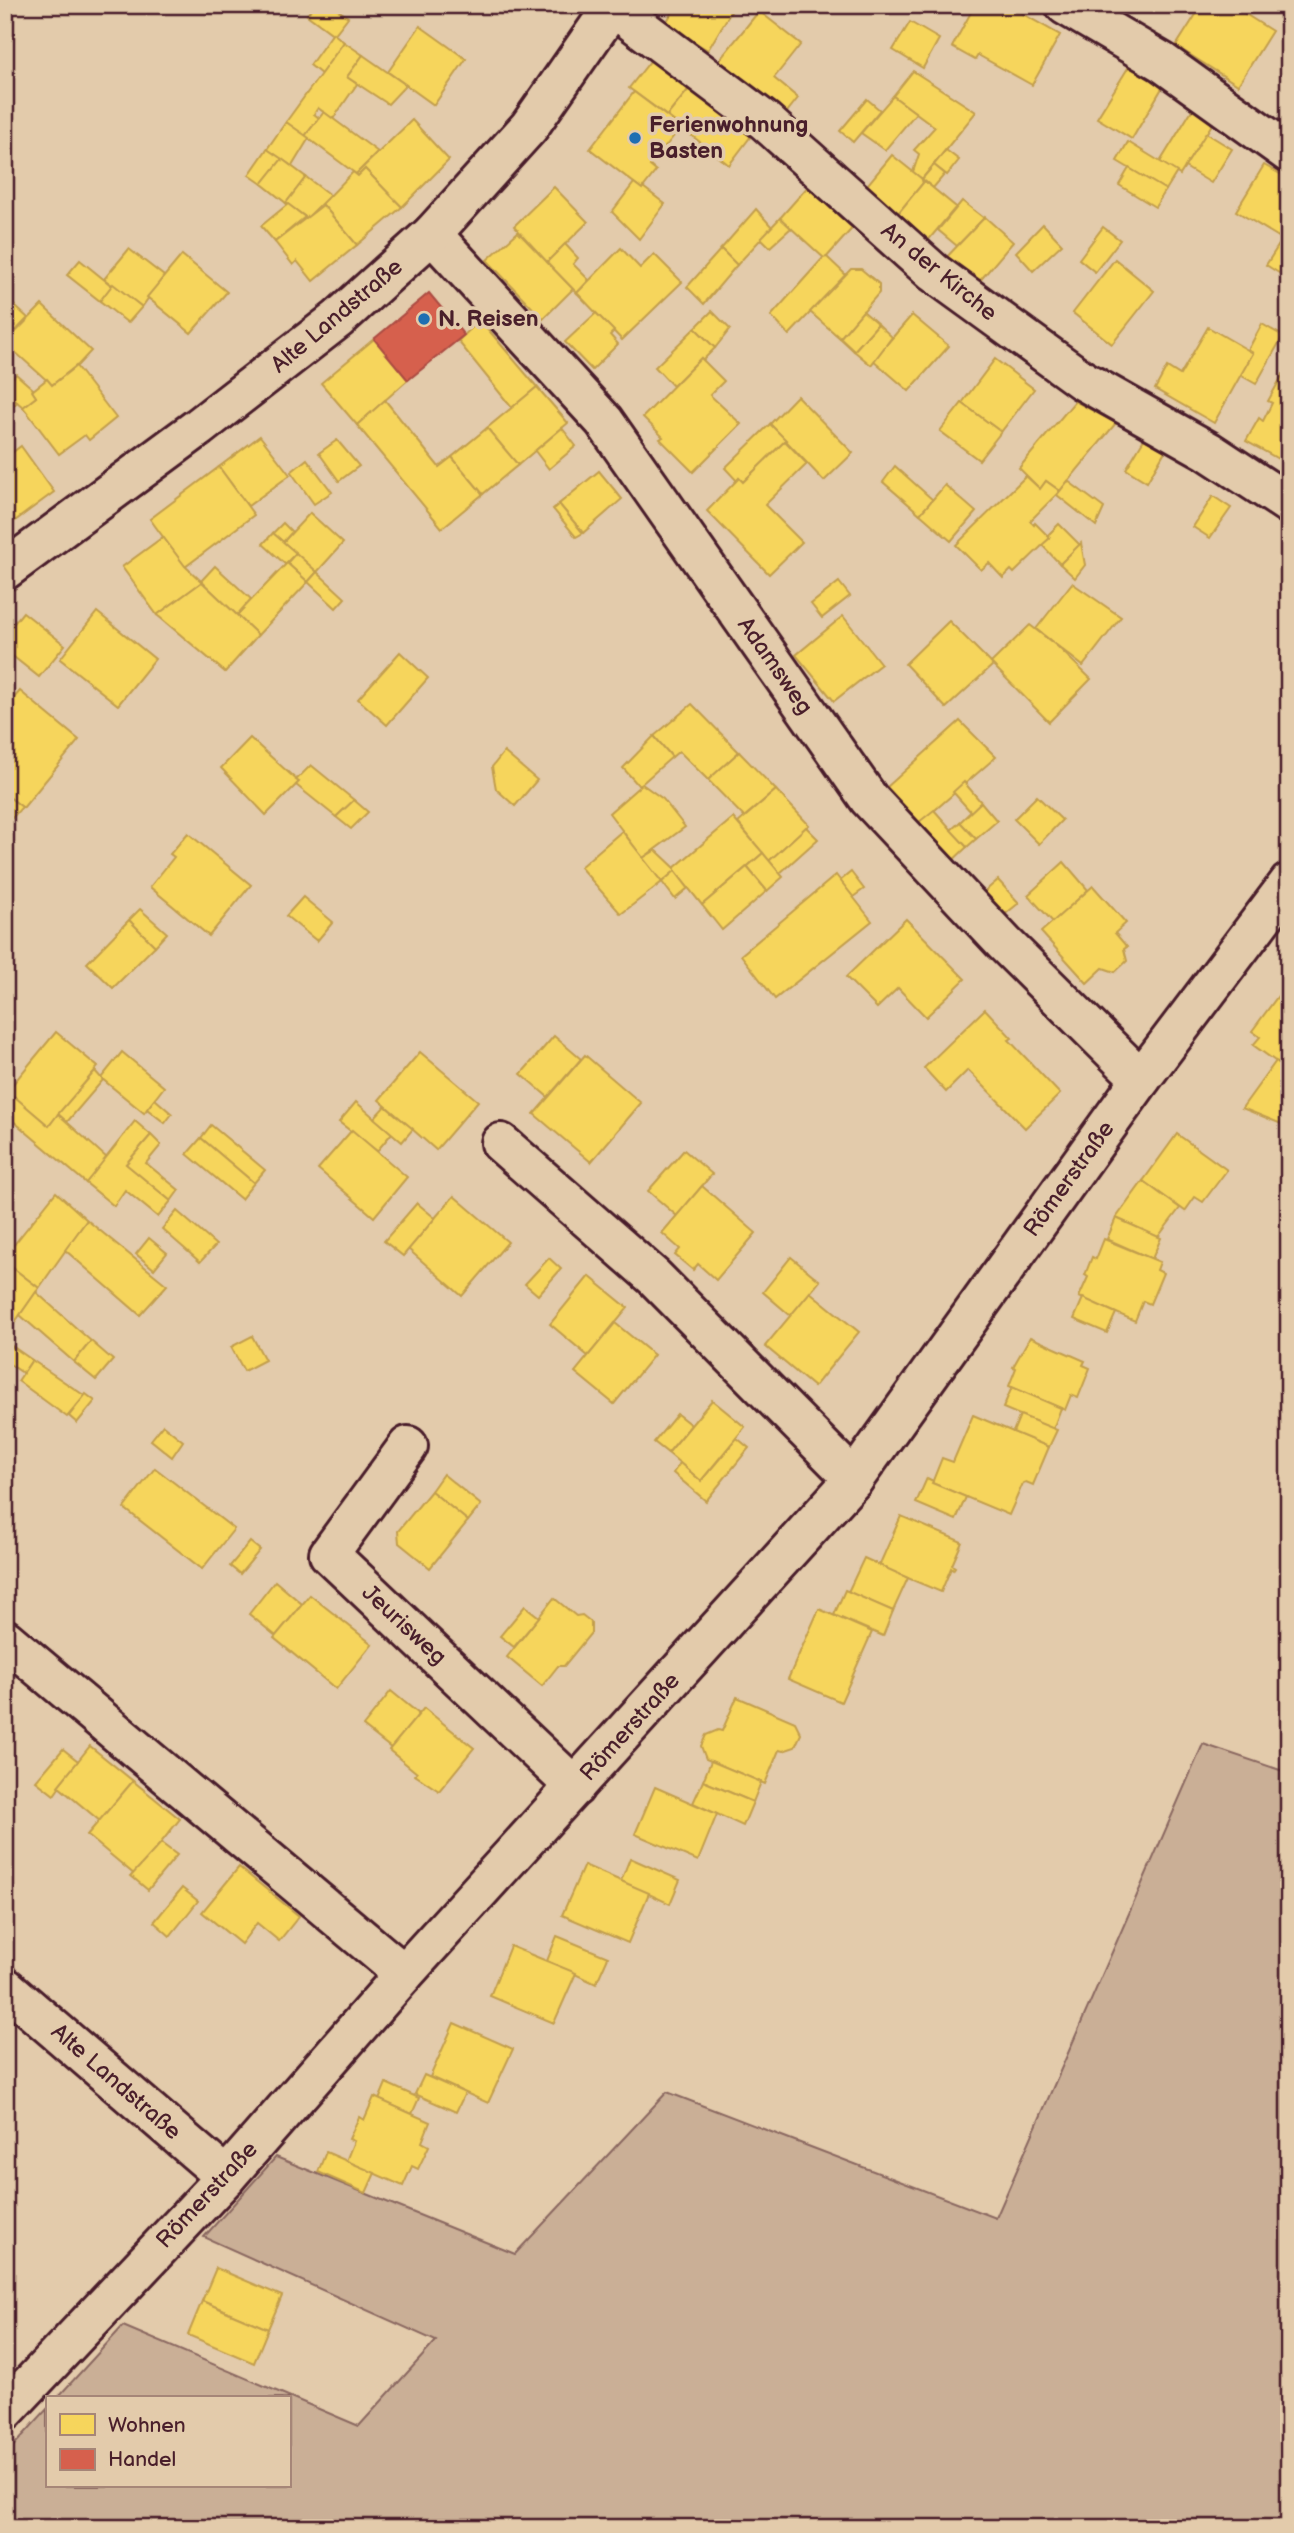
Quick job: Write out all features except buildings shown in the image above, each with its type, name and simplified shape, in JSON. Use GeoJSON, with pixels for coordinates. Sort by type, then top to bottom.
{"type":"FeatureCollection","features":[{"type":"Feature","properties":{"kind":"street"},"geometry":{"type":"LineString","coordinates":[[1065,5],[1162,62],[1289,153]]}},
{"type":"Feature","properties":{"kind":"street","name":"Alte Landstraße"},"geometry":{"type":"LineString","coordinates":[[5,570],[199,427],[338,319],[432,234],[529,127],[614,6]]}},
{"type":"Feature","properties":{"kind":"street","name":"An der Kirche"},"geometry":{"type":"LineString","coordinates":[[614,6],[765,121],[933,272],[1082,380],[1209,451],[1289,504]]}},
{"type":"Feature","properties":{"kind":"street","name":"Adamsweg"},"geometry":{"type":"LineString","coordinates":[[432,234],[604,421],[869,799],[1004,943],[1141,1079]]}},
{"type":"Feature","properties":{"kind":"street","name":"Römerstraße"},"geometry":{"type":"LineString","coordinates":[[5,2411],[226,2177],[404,1974],[854,1479],[1141,1079],[1289,883]]}},
{"type":"Feature","properties":{"kind":"street"},"geometry":{"type":"LineString","coordinates":[[500,1143],[654,1277],[854,1479]]}},
{"type":"Feature","properties":{"kind":"street","name":"Jeurisweg"},"geometry":{"type":"LineString","coordinates":[[408,1447],[329,1554],[575,1787]]}},
{"type":"Feature","properties":{"kind":"street"},"geometry":{"type":"LineString","coordinates":[[5,1639],[404,1974]]}},
{"type":"Feature","properties":{"kind":"street","name":"Alte Landstraße"},"geometry":{"type":"LineString","coordinates":[[5,1987],[226,2177]]}},
{"type":"Feature","properties":{"kind":"shaded area"},"geometry":{"type":"Polygon","coordinates":[[[1203,1744],[1289,1773],[1289,2528],[5,2528],[5,2455],[46,2410],[46,2488],[290,2488],[290,2397],[359,2426],[436,2341],[204,2237],[276,2157],[515,2254],[667,2092],[996,2218],[1203,1744]]]}},
{"type":"Feature","properties":{"kind":"shaded area"},"geometry":{"type":"Polygon","coordinates":[[[123,2326],[288,2396],[59,2396],[123,2326]]]}},
{"type":"Feature","properties":{"kind":"place","name":"Ferienwohnung Basten"},"geometry":{"type":"Point","coordinates":[635,138]}},
{"type":"Feature","properties":{"kind":"place","name":"N. Reisen"},"geometry":{"type":"Point","coordinates":[424,319]}}]}
